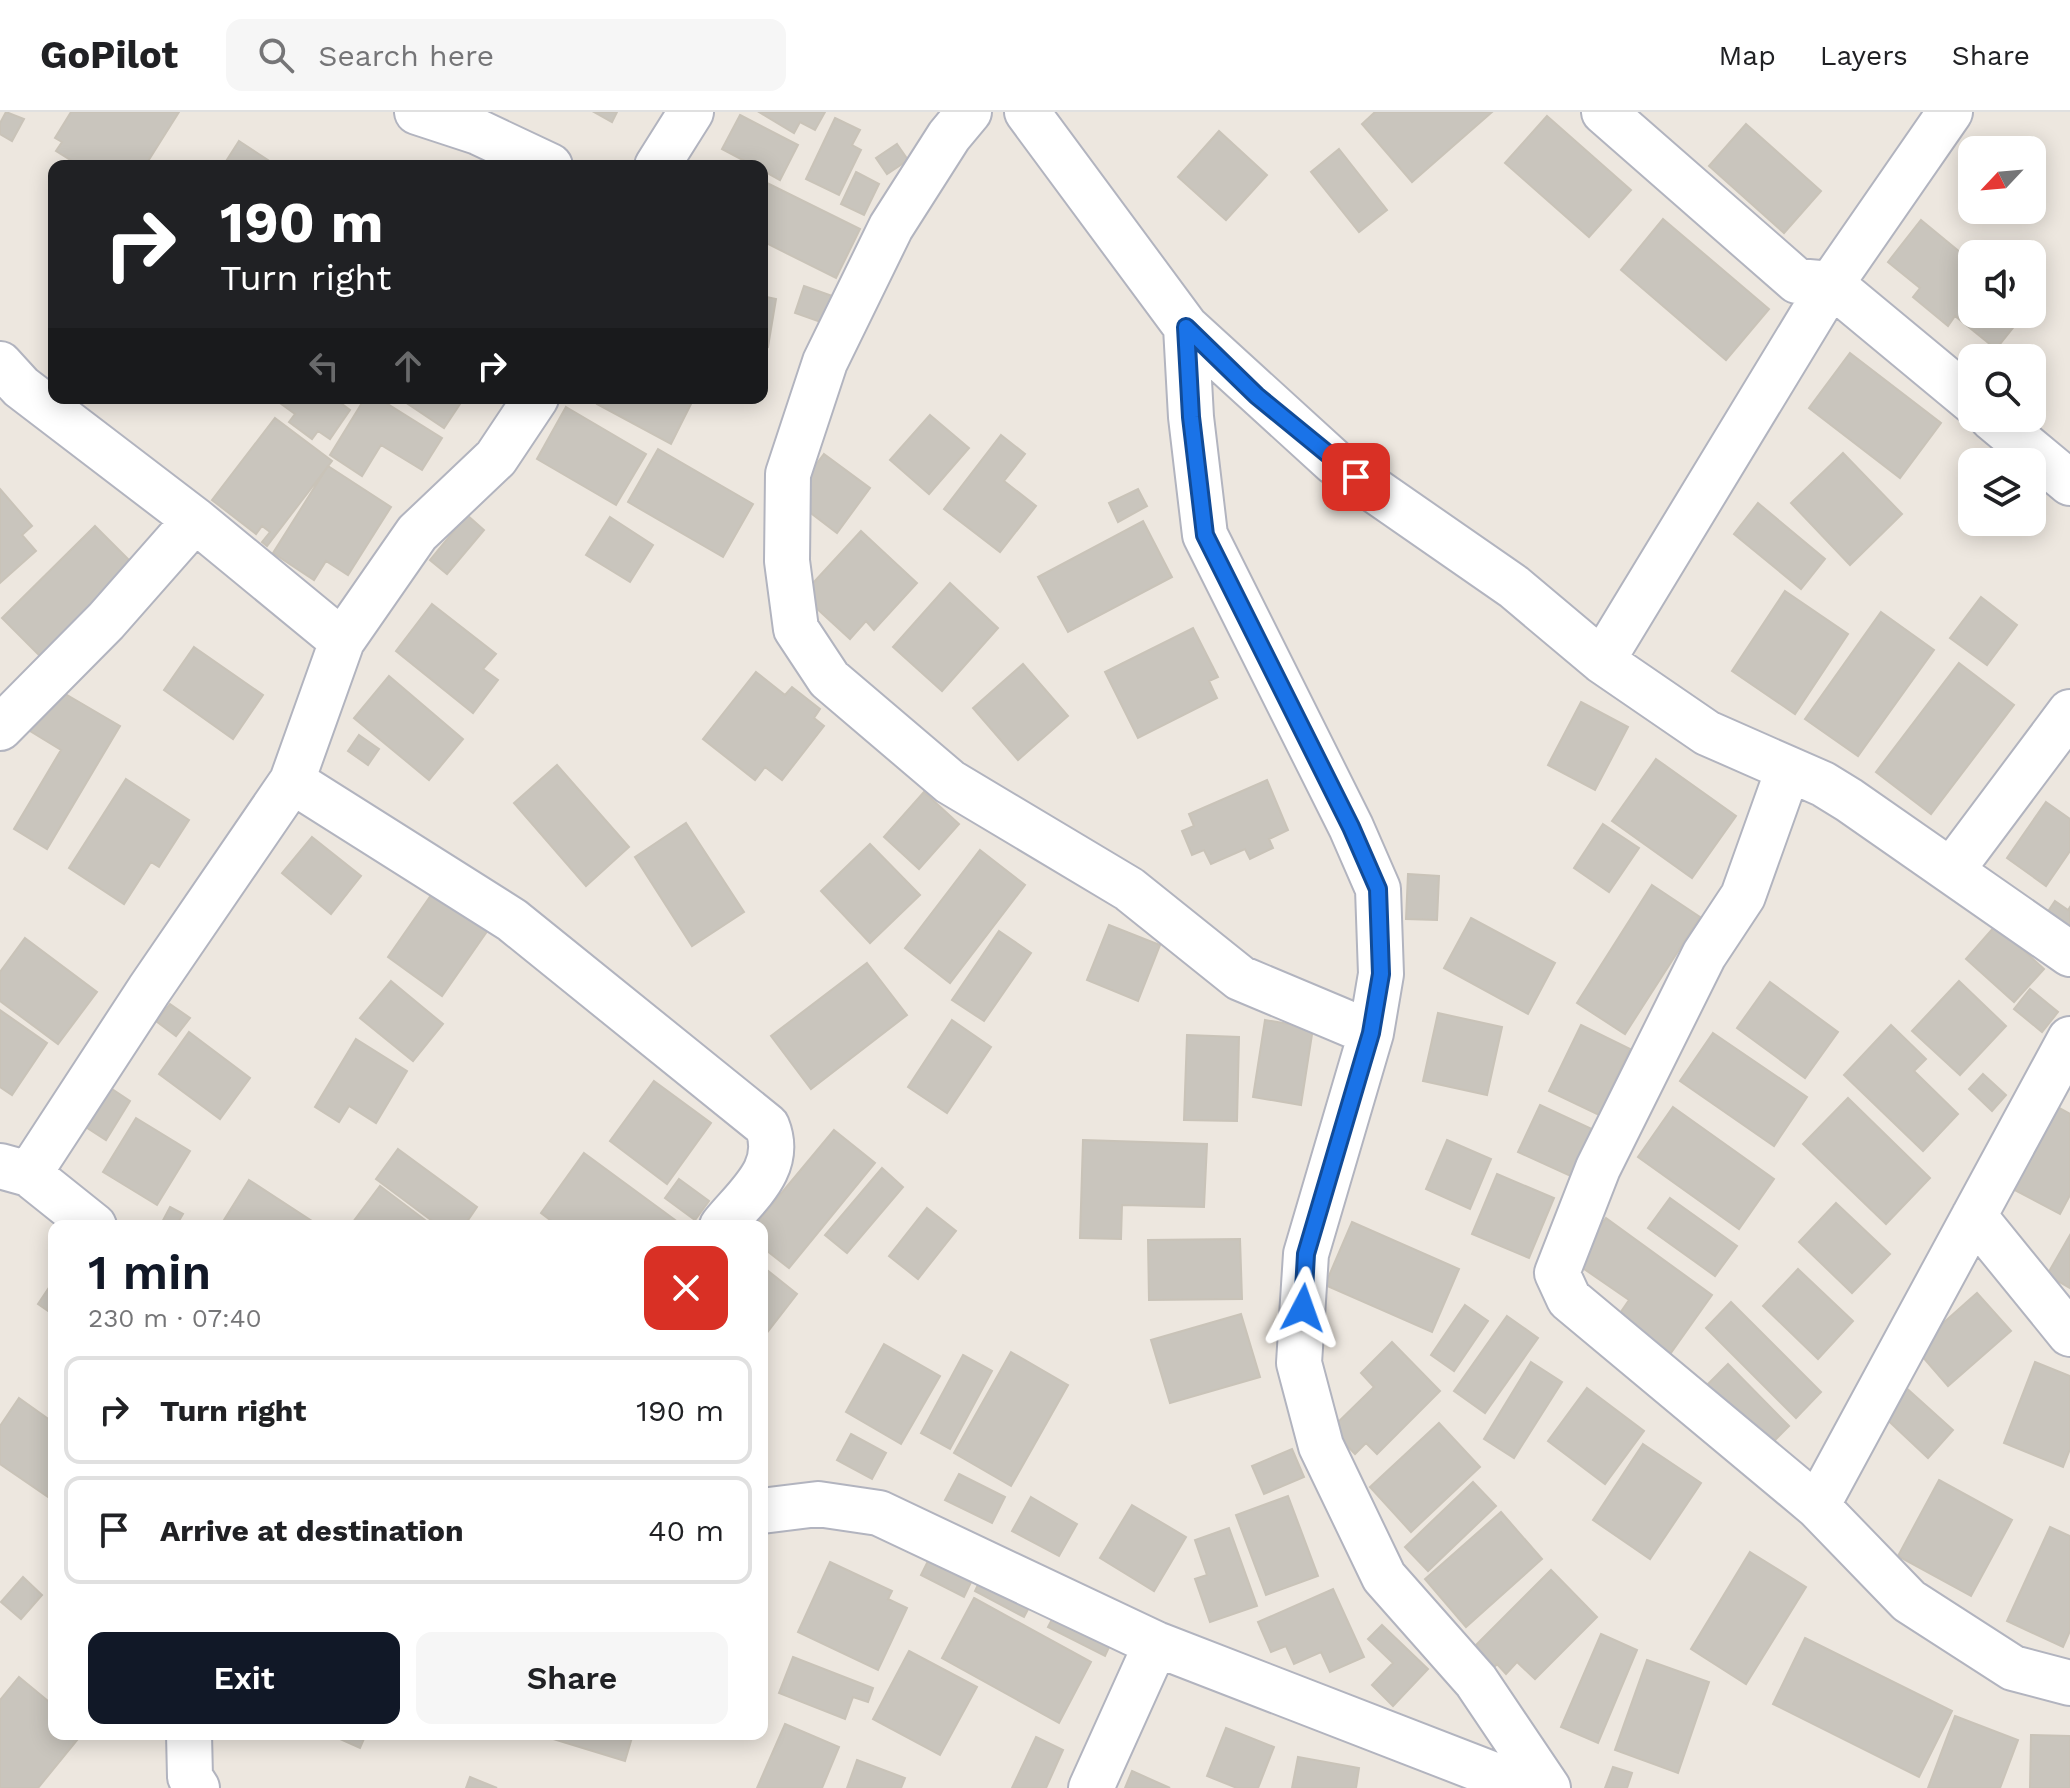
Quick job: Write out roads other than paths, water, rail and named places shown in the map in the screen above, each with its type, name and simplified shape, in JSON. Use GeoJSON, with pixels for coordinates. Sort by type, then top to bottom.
{"type":"FeatureCollection","features":[{"type":"Feature","properties":{"kind":"street"},"geometry":{"type":"LineString","coordinates":[[417,112],[478,132],[537,160]]}},
{"type":"Feature","properties":{"kind":"street"},"geometry":{"type":"LineString","coordinates":[[661,160],[691,112]]}},
{"type":"Feature","properties":{"kind":"street"},"geometry":{"type":"LineString","coordinates":[[969,112],[949,136],[891,227],[825,362],[788,474],[787,561],[796,629],[829,679],[950,782],[1129,889],[1240,978],[1371,1033]]}},
{"type":"Feature","properties":{"kind":"street"},"geometry":{"type":"LineString","coordinates":[[1027,112],[1186,327],[1334,462],[1514,587],[1602,661],[1707,733],[1849,800],[2070,954]]}},
{"type":"Feature","properties":{"kind":"street"},"geometry":{"type":"LineString","coordinates":[[1604,112],[1797,281],[1831,284],[1958,389]]}},
{"type":"Feature","properties":{"kind":"street"},"geometry":{"type":"LineString","coordinates":[[1602,661],[1831,284],[1950,112]]}},
{"type":"Feature","properties":{"kind":"street"},"geometry":{"type":"LineString","coordinates":[[1186,327],[1191,417],[1205,535],[1351,827],[1378,889],[1381,974],[1371,1033],[1306,1254],[1299,1363],[1321,1446],[1384,1577],[1476,1681],[1548,1788]]}},
{"type":"Feature","properties":{"kind":"street"},"geometry":{"type":"LineString","coordinates":[[0,364],[21,387],[195,520],[342,641]]}},
{"type":"Feature","properties":{"kind":"street"},"geometry":{"type":"LineString","coordinates":[[85,1220],[14,1170],[149,990],[292,781],[342,641],[417,533],[496,458],[532,404]]}},
{"type":"Feature","properties":{"kind":"street"},"geometry":{"type":"LineString","coordinates":[[2009,432],[2070,483]]}},
{"type":"Feature","properties":{"kind":"street"},"geometry":{"type":"LineString","coordinates":[[0,728],[106,621],[195,520]]}},
{"type":"Feature","properties":{"kind":"street"},"geometry":{"type":"LineString","coordinates":[[1951,871],[2070,712]]}},
{"type":"Feature","properties":{"kind":"street"},"geometry":{"type":"LineString","coordinates":[[1788,770],[1743,896],[1704,955],[1598,1168],[1557,1273],[1569,1299],[1817,1506],[1909,1601],[2013,1668],[2070,1683]]}},
{"type":"Feature","properties":{"kind":"street"},"geometry":{"type":"LineString","coordinates":[[292,781],[512,920],[767,1126],[773,1142],[772,1162],[727,1220]]}},
{"type":"Feature","properties":{"kind":"street"},"geometry":{"type":"LineString","coordinates":[[1817,1506],[2070,1039]]}},
{"type":"Feature","properties":{"kind":"street"},"geometry":{"type":"LineString","coordinates":[[1974,1216],[2070,1334]]}},
{"type":"Feature","properties":{"kind":"street"},"geometry":{"type":"LineString","coordinates":[[768,1510],[818,1504],[879,1513],[1156,1644],[1528,1788]]}},
{"type":"Feature","properties":{"kind":"street"},"geometry":{"type":"LineString","coordinates":[[1091,1788],[1156,1644]]}},
{"type":"Feature","properties":{"kind":"street"},"geometry":{"type":"LineString","coordinates":[[189,1740],[190,1777],[197,1788]]}}]}
